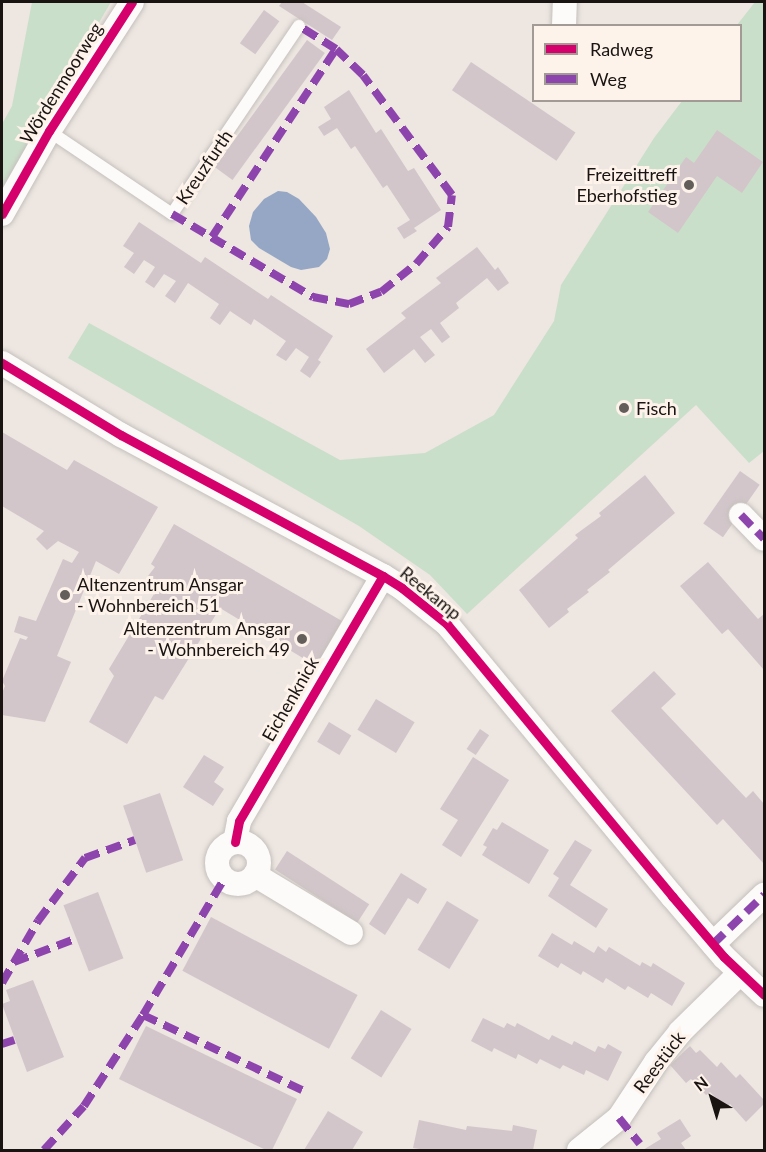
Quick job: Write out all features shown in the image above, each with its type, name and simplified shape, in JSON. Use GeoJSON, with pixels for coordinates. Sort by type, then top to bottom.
{"type":"FeatureCollection","features":[{"type":"Feature","properties":{"kind":"street","name":"Wördenmoorweg"},"geometry":{"type":"LineString","coordinates":[[2,214],[49,131],[132,2]]}},
{"type":"Feature","properties":{"kind":"street"},"geometry":{"type":"LineString","coordinates":[[564,24],[565,2]]}},
{"type":"Feature","properties":{"kind":"street","name":"Reekamp"},"geometry":{"type":"LineString","coordinates":[[2,363],[121,435],[383,576],[447,624],[712,944],[765,995]]}},
{"type":"Feature","properties":{"kind":"street"},"geometry":{"type":"LineString","coordinates":[[741,515],[765,539]]}},
{"type":"Feature","properties":{"kind":"street","name":"Eichenknick"},"geometry":{"type":"LineString","coordinates":[[255,875],[250,880],[237,884],[220,873],[219,854],[229,844],[235,842],[239,821],[383,576]]}},
{"type":"Feature","properties":{"kind":"street"},"geometry":{"type":"LineString","coordinates":[[235,842],[247,844],[256,852],[259,864],[255,875],[351,933]]}},
{"type":"Feature","properties":{"kind":"street"},"geometry":{"type":"LineString","coordinates":[[712,944],[765,895]]}},
{"type":"Feature","properties":{"kind":"street","name":"Reestück"},"geometry":{"type":"LineString","coordinates":[[579,1150],[619,1118],[656,1062],[680,1032],[740,973]]}},
{"type":"Feature","properties":{"kind":"lane","name":"Kreuzfurth"},"geometry":{"type":"LineString","coordinates":[[49,131],[172,214],[299,26]]}},
{"type":"Feature","properties":{"kind":"green space"},"geometry":{"type":"Polygon","coordinates":[[[32,2],[111,2],[2,188],[2,124],[12,106],[32,2]]]}},
{"type":"Feature","properties":{"kind":"green space"},"geometry":{"type":"Polygon","coordinates":[[[755,2],[764,2],[764,451],[749,463],[696,405],[467,614],[430,575],[359,526],[68,358],[89,323],[340,460],[425,453],[494,415],[554,321],[561,285],[654,138],[681,102],[742,102],[742,24],[738,24],[755,2]]]}},
{"type":"Feature","properties":{"kind":"water"},"geometry":{"type":"Polygon","coordinates":[[[278,191],[287,192],[299,199],[316,217],[326,233],[330,249],[327,259],[319,267],[301,270],[291,267],[259,248],[251,240],[249,226],[253,212],[264,199],[278,191]]]}},
{"type":"Feature","properties":{"kind":"building"},"geometry":{"type":"Polygon","coordinates":[[[282,2],[302,2],[341,27],[332,40],[279,6],[282,2]]]}},
{"type":"Feature","properties":{"kind":"building"},"geometry":{"type":"Polygon","coordinates":[[[264,10],[279,21],[255,54],[240,43],[264,10]]]}},
{"type":"Feature","properties":{"kind":"building"},"geometry":{"type":"Polygon","coordinates":[[[307,40],[325,53],[233,180],[215,167],[307,40]]]}},
{"type":"Feature","properties":{"kind":"building"},"geometry":{"type":"Polygon","coordinates":[[[471,62],[575,132],[556,161],[452,90],[471,62]]]}},
{"type":"Feature","properties":{"kind":"building"},"geometry":{"type":"Polygon","coordinates":[[[349,90],[376,133],[381,129],[408,171],[414,168],[441,210],[414,228],[417,231],[404,239],[397,228],[410,220],[387,185],[383,188],[355,146],[351,149],[337,128],[324,136],[318,127],[331,119],[324,107],[349,90]]]}},
{"type":"Feature","properties":{"kind":"building","name":"Freizeittreff Eberhofstieg"},"geometry":{"type":"Polygon","coordinates":[[[717,130],[763,162],[742,193],[717,176],[678,233],[648,212],[686,157],[694,163],[717,130]]]}},
{"type":"Feature","properties":{"kind":"building"},"geometry":{"type":"Polygon","coordinates":[[[139,222],[201,263],[205,257],[268,299],[271,295],[333,336],[318,360],[321,362],[310,378],[300,371],[309,357],[296,348],[286,361],[276,355],[286,341],[254,319],[251,325],[230,311],[220,325],[210,318],[219,304],[188,283],[175,303],[165,296],[176,281],[164,274],[154,288],[145,282],[155,267],[144,260],[134,274],[124,267],[134,253],[123,246],[139,222]]]}},
{"type":"Feature","properties":{"kind":"building"},"geometry":{"type":"Polygon","coordinates":[[[477,247],[495,270],[498,267],[509,283],[498,291],[487,278],[456,303],[459,308],[440,323],[450,337],[442,343],[431,329],[420,337],[435,355],[425,363],[414,349],[384,373],[366,349],[406,318],[401,313],[441,283],[436,278],[477,247]]]}},
{"type":"Feature","properties":{"kind":"building","name":"Altenzentrum Ansgar - Wohnbereich 51"},"geometry":{"type":"Polygon","coordinates":[[[2,432],[67,470],[74,460],[158,507],[119,574],[96,561],[57,656],[71,662],[45,722],[2,715],[2,693],[5,686],[2,681],[20,638],[26,640],[28,637],[14,632],[19,616],[36,621],[63,559],[72,563],[79,552],[58,541],[47,550],[36,539],[44,531],[2,506],[2,432]]]}},
{"type":"Feature","properties":{"kind":"building"},"geometry":{"type":"Polygon","coordinates":[[[740,471],[760,485],[723,537],[703,523],[740,471]]]}},
{"type":"Feature","properties":{"kind":"building"},"geometry":{"type":"Polygon","coordinates":[[[645,475],[675,513],[608,570],[610,572],[587,590],[589,592],[567,609],[569,612],[549,628],[519,590],[578,538],[575,535],[601,516],[599,513],[645,475]]]}},
{"type":"Feature","properties":{"kind":"building","name":"Altenzentrum Ansgar - Wohnbereich 49"},"geometry":{"type":"Polygon","coordinates":[[[174,524],[342,621],[316,666],[220,608],[163,700],[155,696],[127,744],[89,722],[114,676],[109,669],[160,584],[148,576],[155,567],[151,564],[174,524]]]}},
{"type":"Feature","properties":{"kind":"building"},"geometry":{"type":"Polygon","coordinates":[[[708,562],[758,619],[764,614],[764,670],[728,629],[722,634],[680,586],[708,562]]]}},
{"type":"Feature","properties":{"kind":"building"},"geometry":{"type":"Polygon","coordinates":[[[654,671],[676,694],[661,708],[746,798],[753,791],[764,804],[764,864],[723,819],[717,825],[611,711],[654,671]]]}},
{"type":"Feature","properties":{"kind":"building"},"geometry":{"type":"Polygon","coordinates":[[[376,699],[415,722],[396,753],[357,730],[376,699]]]}},
{"type":"Feature","properties":{"kind":"building"},"geometry":{"type":"Polygon","coordinates":[[[329,722],[351,735],[339,755],[317,742],[329,722]]]}},
{"type":"Feature","properties":{"kind":"building"},"geometry":{"type":"Polygon","coordinates":[[[480,729],[489,735],[476,755],[467,749],[480,729]]]}},
{"type":"Feature","properties":{"kind":"building"},"geometry":{"type":"Polygon","coordinates":[[[204,755],[224,767],[214,782],[224,789],[213,806],[183,787],[204,755]]]}},
{"type":"Feature","properties":{"kind":"building"},"geometry":{"type":"Polygon","coordinates":[[[473,757],[509,780],[461,857],[442,845],[458,820],[440,809],[473,757]]]}},
{"type":"Feature","properties":{"kind":"building"},"geometry":{"type":"Polygon","coordinates":[[[160,793],[183,860],[146,873],[123,806],[160,793]]]}},
{"type":"Feature","properties":{"kind":"building"},"geometry":{"type":"Polygon","coordinates":[[[502,822],[549,850],[529,884],[482,855],[487,847],[483,845],[493,828],[497,830],[502,822]]]}},
{"type":"Feature","properties":{"kind":"building"},"geometry":{"type":"Polygon","coordinates":[[[575,840],[592,850],[570,885],[608,909],[596,928],[548,896],[559,878],[553,874],[575,840]]]}},
{"type":"Feature","properties":{"kind":"building"},"geometry":{"type":"Polygon","coordinates":[[[287,851],[369,904],[357,923],[275,869],[287,851]]]}},
{"type":"Feature","properties":{"kind":"building"},"geometry":{"type":"Polygon","coordinates":[[[401,873],[427,889],[418,904],[408,898],[385,935],[369,924],[401,873]]]}},
{"type":"Feature","properties":{"kind":"building"},"geometry":{"type":"Polygon","coordinates":[[[98,892],[123,958],[89,972],[63,905],[98,892]]]}},
{"type":"Feature","properties":{"kind":"building"},"geometry":{"type":"Polygon","coordinates":[[[447,901],[479,920],[449,969],[418,950],[447,901]]]}},
{"type":"Feature","properties":{"kind":"building"},"geometry":{"type":"Polygon","coordinates":[[[211,917],[358,995],[329,1049],[182,971],[211,917]]]}},
{"type":"Feature","properties":{"kind":"building"},"geometry":{"type":"Polygon","coordinates":[[[552,933],[572,945],[574,941],[594,953],[598,946],[606,952],[609,947],[640,966],[642,962],[651,967],[653,963],[685,983],[672,1006],[651,993],[648,998],[628,986],[625,990],[606,978],[603,983],[583,971],[581,975],[561,963],[558,968],[538,956],[552,933]]]}},
{"type":"Feature","properties":{"kind":"building"},"geometry":{"type":"Polygon","coordinates":[[[33,980],[64,1057],[27,1072],[2,1004],[10,1001],[6,990],[33,980]]]}},
{"type":"Feature","properties":{"kind":"building"},"geometry":{"type":"Polygon","coordinates":[[[381,1010],[412,1029],[381,1077],[351,1058],[381,1010]]]}},
{"type":"Feature","properties":{"kind":"building"},"geometry":{"type":"Polygon","coordinates":[[[483,1018],[504,1028],[507,1023],[515,1027],[517,1023],[549,1040],[552,1035],[572,1045],[574,1041],[595,1052],[598,1046],[605,1049],[608,1044],[622,1052],[608,1081],[586,1070],[584,1075],[563,1065],[560,1069],[540,1059],[537,1064],[518,1054],[516,1059],[494,1048],[492,1052],[471,1041],[483,1018]]]}},
{"type":"Feature","properties":{"kind":"building"},"geometry":{"type":"Polygon","coordinates":[[[146,1026],[297,1099],[272,1150],[266,1150],[119,1079],[146,1026]]]}},
{"type":"Feature","properties":{"kind":"building"},"geometry":{"type":"Polygon","coordinates":[[[690,1046],[696,1053],[700,1050],[717,1067],[721,1062],[736,1078],[740,1074],[764,1100],[764,1104],[746,1122],[730,1104],[726,1108],[710,1092],[706,1095],[691,1079],[686,1083],[670,1065],[690,1046]]]}},
{"type":"Feature","properties":{"kind":"building"},"geometry":{"type":"Polygon","coordinates":[[[328,1111],[363,1132],[352,1150],[304,1150],[328,1111]]]}},
{"type":"Feature","properties":{"kind":"building"},"geometry":{"type":"Polygon","coordinates":[[[680,1119],[691,1136],[681,1143],[686,1150],[643,1150],[661,1139],[657,1133],[680,1119]]]}},
{"type":"Feature","properties":{"kind":"building"},"geometry":{"type":"Polygon","coordinates":[[[419,1120],[466,1130],[467,1126],[512,1131],[513,1125],[537,1130],[533,1150],[426,1150],[413,1148],[419,1120]]]}},
{"type":"Feature","properties":{"kind":"marked path"},"geometry":{"type":"LineString","coordinates":[[172,214],[313,297],[349,304],[381,292],[416,264],[448,227],[452,195],[363,75],[336,49],[299,26]]}},
{"type":"Feature","properties":{"kind":"marked path"},"geometry":{"type":"LineString","coordinates":[[212,237],[336,49]]}},
{"type":"Feature","properties":{"kind":"marked path"},"geometry":{"type":"LineString","coordinates":[[741,515],[764,539]]}},
{"type":"Feature","properties":{"kind":"marked path"},"geometry":{"type":"LineString","coordinates":[[2,983],[38,921],[85,858],[135,840]]}},
{"type":"Feature","properties":{"kind":"marked path"},"geometry":{"type":"LineString","coordinates":[[44,1150],[84,1106],[143,1015],[224,879]]}},
{"type":"Feature","properties":{"kind":"marked path"},"geometry":{"type":"LineString","coordinates":[[713,944],[764,895]]}},
{"type":"Feature","properties":{"kind":"marked path"},"geometry":{"type":"LineString","coordinates":[[14,962],[75,939]]}},
{"type":"Feature","properties":{"kind":"marked path"},"geometry":{"type":"LineString","coordinates":[[143,1015],[302,1090]]}},
{"type":"Feature","properties":{"kind":"marked path"},"geometry":{"type":"LineString","coordinates":[[2,1044],[14,1040]]}},
{"type":"Feature","properties":{"kind":"marked path"},"geometry":{"type":"LineString","coordinates":[[619,1118],[640,1144]]}},
{"type":"Feature","properties":{"kind":"cycle path"},"geometry":{"type":"LineString","coordinates":[[2,214],[49,131],[132,2]]}},
{"type":"Feature","properties":{"kind":"cycle path"},"geometry":{"type":"LineString","coordinates":[[2,363],[121,435],[383,576],[447,624],[724,957],[764,995]]}},
{"type":"Feature","properties":{"kind":"cycle path"},"geometry":{"type":"LineString","coordinates":[[235,842],[239,821],[383,576]]}},
{"type":"Feature","properties":{"kind":"place","name":"Freizeittreff Eberhofstieg"},"geometry":{"type":"Point","coordinates":[689,185]}},
{"type":"Feature","properties":{"kind":"place","name":"Fisch"},"geometry":{"type":"Point","coordinates":[624,408]}},
{"type":"Feature","properties":{"kind":"place","name":"Altenzentrum Ansgar - Wohnbereich 51"},"geometry":{"type":"Point","coordinates":[65,595]}},
{"type":"Feature","properties":{"kind":"place","name":"Altenzentrum Ansgar - Wohnbereich 49"},"geometry":{"type":"Point","coordinates":[302,639]}}]}
